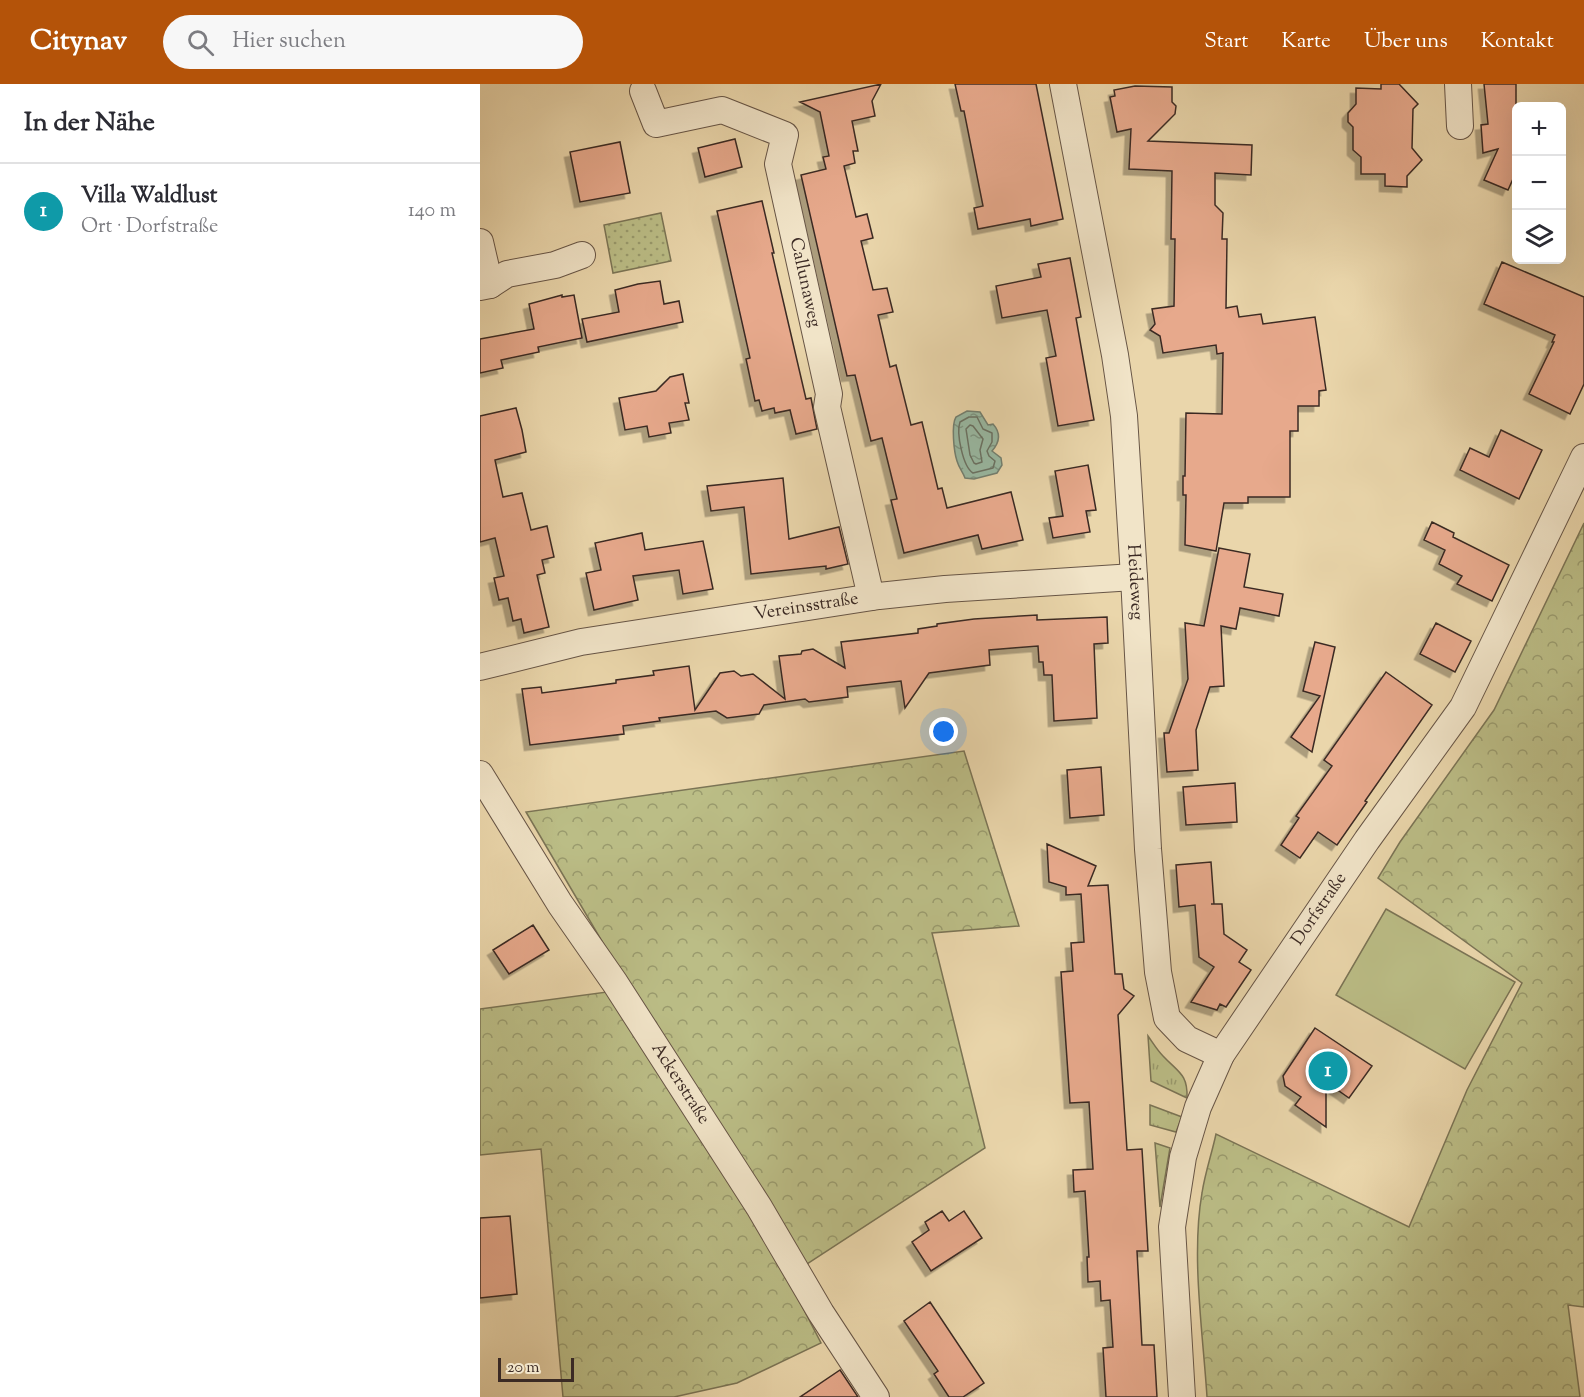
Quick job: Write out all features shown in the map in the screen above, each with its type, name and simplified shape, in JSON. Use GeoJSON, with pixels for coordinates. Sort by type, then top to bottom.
{"type":"FeatureCollection","features":[{"type":"Feature","properties":{"kind":"street","name":"Heideweg"},"geometry":{"type":"LineString","coordinates":[[1063,84],[1117,365],[1124,416],[1148,849],[1158,972],[1167,1018],[1187,1038],[1221,1054]]}},
{"type":"Feature","properties":{"kind":"street"},"geometry":{"type":"LineString","coordinates":[[1458,84],[1460,126]]}},
{"type":"Feature","properties":{"kind":"street","name":"Callunaweg"},"geometry":{"type":"LineString","coordinates":[[643,91],[656,124],[722,110],[785,135],[778,164],[829,394],[827,407],[871,597]]}},
{"type":"Feature","properties":{"kind":"street"},"geometry":{"type":"LineString","coordinates":[[480,242],[485,286],[507,274],[555,265],[582,255]]}},
{"type":"Feature","properties":{"kind":"street","name":"Dorfstraße"},"geometry":{"type":"LineString","coordinates":[[1182,1397],[1172,1227],[1183,1157],[1198,1107],[1221,1054],[1367,840],[1463,707],[1581,472]]}},
{"type":"Feature","properties":{"kind":"street","name":"Vereinsstraße"},"geometry":{"type":"LineString","coordinates":[[480,667],[581,642],[871,597],[945,589],[1134,577]]}},
{"type":"Feature","properties":{"kind":"street","name":"Ackerstraße"},"geometry":{"type":"LineString","coordinates":[[480,774],[560,904],[615,983],[759,1207],[821,1313],[876,1397]]}},
{"type":"Feature","properties":{"kind":"green space"},"geometry":{"type":"Polygon","coordinates":[[[661,213],[671,261],[613,273],[604,225],[661,213]]]}},
{"type":"Feature","properties":{"kind":"green space"},"geometry":{"type":"Polygon","coordinates":[[[1584,523],[1584,1307],[1568,1305],[1580,1397],[1207,1397],[1199,1295],[1198,1242],[1202,1193],[1216,1134],[1409,1227],[1467,1090],[1522,983],[1378,878],[1400,842],[1494,710],[1584,523]]]}},
{"type":"Feature","properties":{"kind":"green space"},"geometry":{"type":"Polygon","coordinates":[[[964,751],[1019,926],[932,933],[985,1148],[787,1277],[821,1343],[737,1383],[674,1397],[563,1397],[541,1149],[480,1155],[480,1009],[630,989],[526,812],[964,751]]]}},
{"type":"Feature","properties":{"kind":"green space"},"geometry":{"type":"Polygon","coordinates":[[[1386,909],[1515,982],[1465,1069],[1336,995],[1386,909]]]}},
{"type":"Feature","properties":{"kind":"green space"},"geometry":{"type":"Polygon","coordinates":[[[1148,1036],[1184,1078],[1187,1098],[1151,1081],[1148,1036]]]}},
{"type":"Feature","properties":{"kind":"green space"},"geometry":{"type":"Polygon","coordinates":[[[1150,1105],[1182,1117],[1176,1132],[1150,1125],[1150,1105]]]}},
{"type":"Feature","properties":{"kind":"green space"},"geometry":{"type":"Polygon","coordinates":[[[1155,1143],[1170,1148],[1160,1207],[1155,1143]]]}},
{"type":"Feature","properties":{"kind":"water"},"geometry":{"type":"Polygon","coordinates":[[[967,411],[980,412],[988,425],[993,424],[997,431],[998,441],[992,451],[1001,458],[1002,465],[997,473],[974,479],[965,478],[959,466],[954,445],[954,421],[956,417],[967,411]]]}},
{"type":"Feature","properties":{"kind":"building"},"geometry":{"type":"Polygon","coordinates":[[[881,84],[872,101],[875,116],[852,121],[858,151],[853,151],[855,163],[844,166],[856,217],[867,214],[873,238],[861,241],[873,290],[887,288],[893,312],[878,315],[890,367],[896,365],[911,425],[922,422],[938,489],[942,488],[947,508],[1011,492],[1023,540],[982,549],[978,535],[904,553],[891,500],[897,499],[882,438],[871,441],[855,375],[847,376],[801,175],[826,169],[823,157],[829,156],[820,112],[800,102],[881,84]]]}},
{"type":"Feature","properties":{"kind":"building"},"geometry":{"type":"Polygon","coordinates":[[[955,84],[1036,84],[1063,219],[1031,226],[1030,219],[978,229],[974,208],[983,206],[964,111],[961,111],[955,84]]]}},
{"type":"Feature","properties":{"kind":"building"},"geometry":{"type":"Polygon","coordinates":[[[1381,84],[1399,84],[1418,104],[1413,109],[1412,148],[1422,160],[1407,176],[1407,187],[1385,186],[1385,174],[1361,174],[1361,157],[1353,150],[1353,127],[1348,122],[1348,113],[1356,104],[1356,88],[1381,89],[1381,84]]]}},
{"type":"Feature","properties":{"kind":"building"},"geometry":{"type":"Polygon","coordinates":[[[1484,84],[1516,84],[1516,102],[1512,102],[1512,181],[1508,190],[1484,180],[1498,149],[1483,153],[1481,125],[1488,124],[1484,84]]]}},
{"type":"Feature","properties":{"kind":"building"},"geometry":{"type":"Polygon","coordinates":[[[1135,86],[1172,87],[1172,102],[1176,106],[1175,114],[1148,141],[1252,145],[1251,175],[1215,173],[1215,205],[1223,213],[1222,239],[1227,239],[1226,308],[1237,306],[1239,317],[1261,314],[1263,324],[1315,317],[1326,390],[1319,391],[1319,406],[1298,406],[1298,431],[1290,431],[1290,497],[1248,497],[1248,503],[1224,503],[1216,551],[1185,545],[1186,495],[1183,495],[1183,476],[1185,476],[1186,413],[1222,414],[1223,353],[1217,354],[1216,345],[1163,353],[1160,336],[1150,330],[1155,324],[1152,309],[1174,306],[1175,239],[1171,239],[1172,171],[1129,169],[1131,129],[1117,132],[1110,97],[1115,96],[1114,90],[1135,86]]]}},
{"type":"Feature","properties":{"kind":"building"},"geometry":{"type":"Polygon","coordinates":[[[735,139],[742,167],[705,177],[698,148],[735,139]]]}},
{"type":"Feature","properties":{"kind":"building"},"geometry":{"type":"Polygon","coordinates":[[[620,142],[630,193],[580,202],[570,152],[620,142]]]}},
{"type":"Feature","properties":{"kind":"building"},"geometry":{"type":"Polygon","coordinates":[[[762,201],[806,399],[811,398],[817,429],[796,434],[790,410],[775,413],[774,408],[762,411],[759,400],[755,401],[746,359],[750,358],[717,211],[762,201]]]}},
{"type":"Feature","properties":{"kind":"building"},"geometry":{"type":"Polygon","coordinates":[[[1070,258],[1081,317],[1076,318],[1094,420],[1058,426],[1046,358],[1056,356],[1047,310],[1002,318],[996,286],[1041,277],[1038,264],[1070,258]]]}},
{"type":"Feature","properties":{"kind":"building"},"geometry":{"type":"Polygon","coordinates":[[[1502,262],[1584,297],[1584,384],[1570,414],[1529,394],[1554,342],[1552,342],[1555,335],[1484,304],[1502,262]]]}},
{"type":"Feature","properties":{"kind":"building"},"geometry":{"type":"Polygon","coordinates":[[[660,281],[664,304],[679,301],[683,322],[587,342],[582,319],[619,312],[615,290],[660,281]]]}},
{"type":"Feature","properties":{"kind":"building"},"geometry":{"type":"Polygon","coordinates":[[[562,295],[562,297],[574,295],[582,338],[538,347],[539,352],[501,360],[503,368],[480,373],[480,339],[534,329],[529,304],[562,295]]]}},
{"type":"Feature","properties":{"kind":"building"},"geometry":{"type":"Polygon","coordinates":[[[683,374],[689,403],[685,403],[689,420],[669,423],[671,433],[649,437],[647,426],[625,430],[619,398],[656,391],[670,377],[683,374]]]}},
{"type":"Feature","properties":{"kind":"building"},"geometry":{"type":"Polygon","coordinates":[[[516,408],[526,452],[495,460],[503,497],[522,493],[531,530],[547,526],[554,557],[542,560],[545,573],[537,575],[549,627],[524,633],[521,619],[513,621],[508,598],[499,600],[494,578],[504,576],[495,538],[480,542],[480,416],[516,408]]]}},
{"type":"Feature","properties":{"kind":"building"},"geometry":{"type":"Polygon","coordinates":[[[1501,430],[1542,450],[1519,499],[1460,470],[1470,448],[1489,457],[1501,430]]]}},
{"type":"Feature","properties":{"kind":"building"},"geometry":{"type":"Polygon","coordinates":[[[1088,465],[1096,510],[1086,511],[1090,532],[1053,538],[1049,518],[1063,516],[1055,471],[1088,465]]]}},
{"type":"Feature","properties":{"kind":"building"},"geometry":{"type":"Polygon","coordinates":[[[783,478],[789,539],[839,527],[848,564],[826,569],[826,566],[751,574],[744,507],[711,511],[707,486],[783,478]]]}},
{"type":"Feature","properties":{"kind":"building"},"geometry":{"type":"Polygon","coordinates":[[[1432,522],[1454,533],[1453,537],[1509,565],[1492,601],[1457,584],[1462,576],[1439,564],[1445,550],[1424,540],[1432,522]]]}},
{"type":"Feature","properties":{"kind":"building"},"geometry":{"type":"Polygon","coordinates":[[[642,533],[645,550],[703,541],[713,589],[683,594],[679,570],[633,576],[638,600],[594,610],[586,573],[601,570],[595,543],[642,533]]]}},
{"type":"Feature","properties":{"kind":"building"},"geometry":{"type":"Polygon","coordinates":[[[1219,548],[1250,554],[1244,587],[1283,594],[1279,616],[1240,608],[1236,629],[1221,626],[1224,686],[1210,687],[1196,730],[1198,770],[1167,772],[1164,733],[1169,733],[1188,679],[1185,623],[1204,626],[1219,548]]]}},
{"type":"Feature","properties":{"kind":"building"},"geometry":{"type":"Polygon","coordinates":[[[1037,615],[1037,620],[1107,617],[1108,643],[1094,644],[1097,718],[1054,721],[1052,675],[1044,675],[1043,662],[1039,662],[1038,646],[989,650],[990,665],[929,673],[905,708],[901,681],[847,687],[848,697],[809,702],[805,699],[764,705],[759,714],[727,718],[716,711],[659,718],[660,721],[623,726],[624,734],[530,745],[522,689],[541,687],[542,693],[616,683],[616,680],[654,675],[653,671],[689,666],[695,710],[720,673],[734,671],[741,676],[753,674],[785,699],[779,656],[801,654],[802,651],[813,649],[845,668],[841,642],[918,633],[918,629],[937,626],[937,624],[1037,615]]]}},
{"type":"Feature","properties":{"kind":"building"},"geometry":{"type":"Polygon","coordinates":[[[1436,623],[1471,641],[1455,672],[1420,654],[1436,623]]]}},
{"type":"Feature","properties":{"kind":"building"},"geometry":{"type":"Polygon","coordinates":[[[1315,642],[1335,647],[1312,752],[1291,737],[1320,696],[1303,691],[1315,642]]]}},
{"type":"Feature","properties":{"kind":"building"},"geometry":{"type":"Polygon","coordinates":[[[1386,672],[1432,705],[1337,845],[1318,832],[1300,858],[1281,845],[1299,818],[1296,816],[1332,766],[1324,760],[1386,672]]]}},
{"type":"Feature","properties":{"kind":"building"},"geometry":{"type":"Polygon","coordinates":[[[1101,767],[1104,815],[1070,818],[1067,770],[1101,767]]]}},
{"type":"Feature","properties":{"kind":"building"},"geometry":{"type":"Polygon","coordinates":[[[1235,783],[1237,822],[1186,825],[1183,787],[1235,783]]]}},
{"type":"Feature","properties":{"kind":"building"},"geometry":{"type":"Polygon","coordinates":[[[1047,844],[1096,866],[1088,886],[1108,885],[1115,974],[1122,974],[1124,989],[1134,996],[1118,1015],[1127,1150],[1142,1149],[1148,1251],[1137,1251],[1142,1345],[1154,1345],[1157,1397],[1106,1397],[1103,1348],[1113,1347],[1110,1300],[1101,1301],[1100,1281],[1088,1282],[1087,1257],[1089,1257],[1085,1191],[1074,1192],[1073,1170],[1093,1169],[1089,1102],[1070,1103],[1061,972],[1073,971],[1071,943],[1084,942],[1081,894],[1066,895],[1066,887],[1049,882],[1047,844]]]}},
{"type":"Feature","properties":{"kind":"building"},"geometry":{"type":"Polygon","coordinates":[[[1211,862],[1214,904],[1222,904],[1224,934],[1247,950],[1239,962],[1251,970],[1226,1007],[1220,1004],[1217,1010],[1191,1002],[1214,967],[1199,957],[1195,905],[1179,907],[1176,865],[1211,862]]]}},
{"type":"Feature","properties":{"kind":"building"},"geometry":{"type":"Polygon","coordinates":[[[533,925],[549,950],[509,974],[493,950],[533,925]]]}},
{"type":"Feature","properties":{"kind":"building"},"geometry":{"type":"Polygon","coordinates":[[[1315,1028],[1372,1066],[1349,1098],[1326,1082],[1326,1127],[1295,1105],[1301,1097],[1285,1086],[1283,1076],[1315,1028]]]}},
{"type":"Feature","properties":{"kind":"building"},"geometry":{"type":"Polygon","coordinates":[[[942,1211],[949,1221],[964,1211],[982,1238],[931,1271],[912,1242],[929,1230],[925,1222],[942,1211]]]}},
{"type":"Feature","properties":{"kind":"building"},"geometry":{"type":"Polygon","coordinates":[[[510,1216],[517,1294],[480,1298],[480,1218],[510,1216]]]}},
{"type":"Feature","properties":{"kind":"building"},"geometry":{"type":"Polygon","coordinates":[[[930,1302],[984,1383],[963,1397],[949,1397],[934,1374],[938,1371],[904,1321],[930,1302]]]}},
{"type":"Feature","properties":{"kind":"building"},"geometry":{"type":"Polygon","coordinates":[[[840,1370],[858,1397],[800,1397],[840,1370]]]}},
{"type":"Feature","properties":{"kind":"place","name":"Villa Waldlust"},"geometry":{"type":"Point","coordinates":[1328,1071]}}]}
